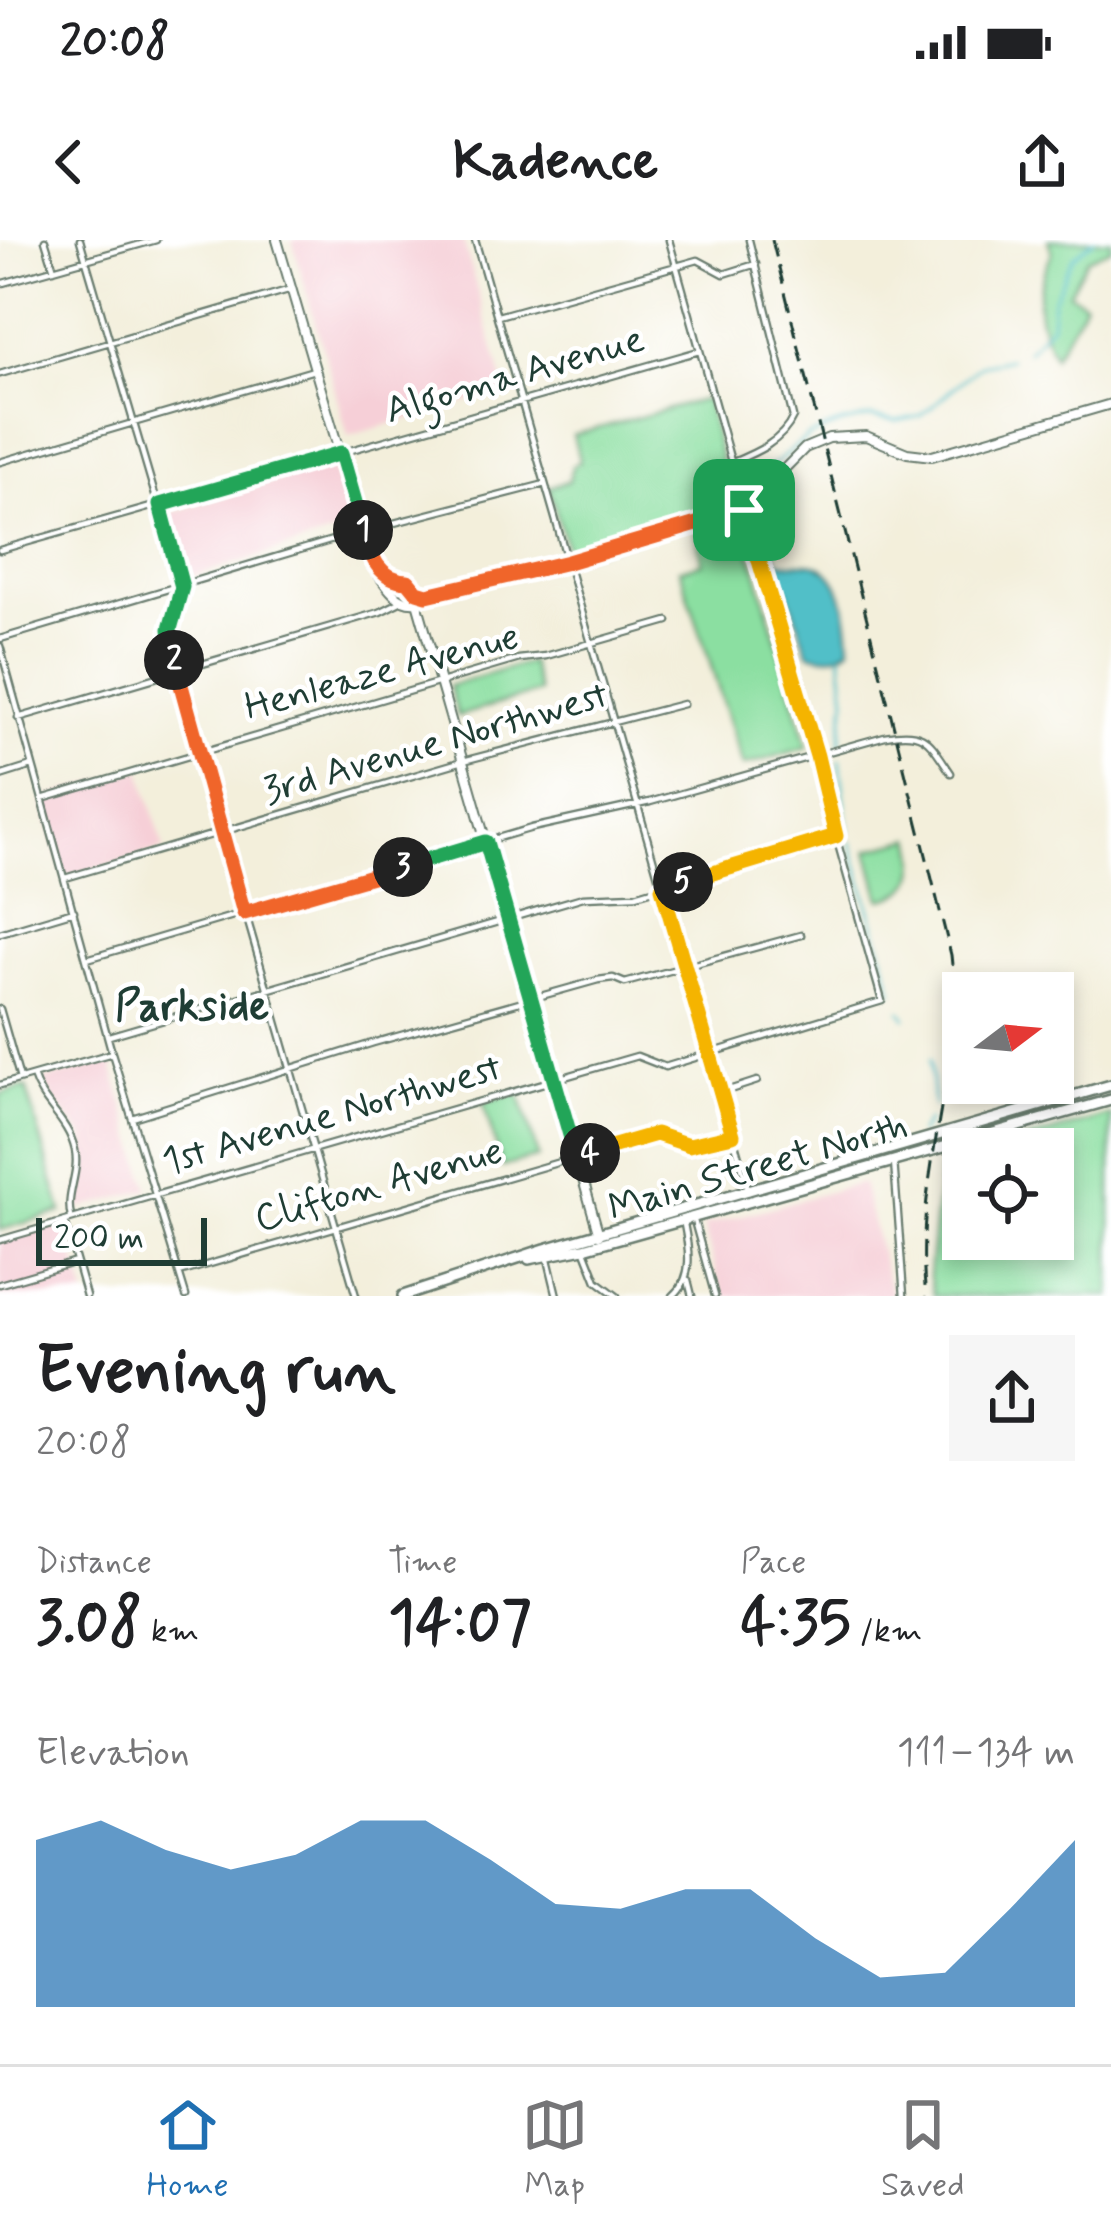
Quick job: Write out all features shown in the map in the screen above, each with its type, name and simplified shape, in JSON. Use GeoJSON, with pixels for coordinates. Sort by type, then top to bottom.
{"type":"FeatureCollection","features":[{"type":"Feature","properties":{"kind":"main road","name":"Main Street North"},"geometry":{"type":"LineString","coordinates":[[546,1252],[584,1248],[600,1239],[1111,1085]]}},
{"type":"Feature","properties":{"kind":"main road","name":"Main Street North"},"geometry":{"type":"LineString","coordinates":[[403,1296],[488,1266],[688,1218],[750,1195],[894,1161],[1111,1100]]}},
{"type":"Feature","properties":{"kind":"street"},"geometry":{"type":"LineString","coordinates":[[45,240],[54,269]]}},
{"type":"Feature","properties":{"kind":"street"},"geometry":{"type":"LineString","coordinates":[[80,240],[182,587],[170,629],[176,672],[356,1296]]}},
{"type":"Feature","properties":{"kind":"street"},"geometry":{"type":"LineString","coordinates":[[1,282],[155,240]]}},
{"type":"Feature","properties":{"kind":"street"},"geometry":{"type":"LineString","coordinates":[[278,240],[370,555],[376,571],[407,598]]}},
{"type":"Feature","properties":{"kind":"street"},"geometry":{"type":"LineString","coordinates":[[475,240],[750,1195]]}},
{"type":"Feature","properties":{"kind":"street"},"geometry":{"type":"LineString","coordinates":[[109,1036],[583,897],[636,895],[836,836],[669,240]]}},
{"type":"Feature","properties":{"kind":"street"},"geometry":{"type":"LineString","coordinates":[[731,463],[763,449],[788,428],[793,417],[749,240]]}},
{"type":"Feature","properties":{"kind":"street"},"geometry":{"type":"LineString","coordinates":[[497,316],[698,260],[724,274],[756,264]]}},
{"type":"Feature","properties":{"kind":"street"},"geometry":{"type":"LineString","coordinates":[[0,374],[291,289]]}},
{"type":"Feature","properties":{"kind":"street","name":"Algoma Avenue"},"geometry":{"type":"LineString","coordinates":[[0,550],[699,351]]}},
{"type":"Feature","properties":{"kind":"street"},"geometry":{"type":"LineString","coordinates":[[0,462],[314,370]]}},
{"type":"Feature","properties":{"kind":"street"},"geometry":{"type":"LineString","coordinates":[[18,718],[380,612],[407,598],[568,562],[744,510],[805,448],[830,438],[866,436],[907,453],[932,456],[1111,404]]}},
{"type":"Feature","properties":{"kind":"street"},"geometry":{"type":"LineString","coordinates":[[185,1296],[112,1053],[0,642],[363,531],[545,484]]}},
{"type":"Feature","properties":{"kind":"street"},"geometry":{"type":"LineString","coordinates":[[370,555],[380,570],[408,581],[407,598]]}},
{"type":"Feature","properties":{"kind":"street"},"geometry":{"type":"LineString","coordinates":[[399,581],[424,626],[600,1239]]}},
{"type":"Feature","properties":{"kind":"street","name":"Henleaze Avenue"},"geometry":{"type":"LineString","coordinates":[[42,799],[440,682],[668,621]]}},
{"type":"Feature","properties":{"kind":"street","name":"3rd Avenue Northwest"},"geometry":{"type":"LineString","coordinates":[[64,878],[463,761],[683,704]]}},
{"type":"Feature","properties":{"kind":"street"},"geometry":{"type":"LineString","coordinates":[[87,959],[486,842],[912,732],[927,738],[951,772]]}},
{"type":"Feature","properties":{"kind":"street"},"geometry":{"type":"LineString","coordinates":[[0,776],[32,766]]}},
{"type":"Feature","properties":{"kind":"street","name":"1st Avenue Northwest"},"geometry":{"type":"LineString","coordinates":[[0,1240],[637,1056],[664,1067],[882,1001],[836,836]]}},
{"type":"Feature","properties":{"kind":"street"},"geometry":{"type":"LineString","coordinates":[[0,933],[74,911]]}},
{"type":"Feature","properties":{"kind":"street"},"geometry":{"type":"LineString","coordinates":[[132,1118],[598,980],[613,978],[625,983],[801,935]]}},
{"type":"Feature","properties":{"kind":"street"},"geometry":{"type":"LineString","coordinates":[[0,1010],[20,1079]]}},
{"type":"Feature","properties":{"kind":"street"},"geometry":{"type":"LineString","coordinates":[[0,1085],[112,1053]]}},
{"type":"Feature","properties":{"kind":"street"},"geometry":{"type":"LineString","coordinates":[[33,1076],[39,1096],[71,1135],[77,1159],[68,1207],[86,1296]]}},
{"type":"Feature","properties":{"kind":"street"},"geometry":{"type":"LineString","coordinates":[[720,1093],[757,1081]]}},
{"type":"Feature","properties":{"kind":"street","name":"Clifton Avenue"},"geometry":{"type":"LineString","coordinates":[[179,1273],[656,1134],[689,1145],[733,1135]]}},
{"type":"Feature","properties":{"kind":"street"},"geometry":{"type":"LineString","coordinates":[[894,1161],[904,1296]]}},
{"type":"Feature","properties":{"kind":"street"},"geometry":{"type":"LineString","coordinates":[[673,1296],[684,1286],[688,1218]]}},
{"type":"Feature","properties":{"kind":"street"},"geometry":{"type":"LineString","coordinates":[[688,1218],[715,1296]]}},
{"type":"Feature","properties":{"kind":"street"},"geometry":{"type":"LineString","coordinates":[[584,1248],[597,1281],[616,1296]]}},
{"type":"Feature","properties":{"kind":"street"},"geometry":{"type":"LineString","coordinates":[[546,1252],[557,1296]]}},
{"type":"Feature","properties":{"kind":"street"},"geometry":{"type":"LineString","coordinates":[[0,1284],[76,1262]]}},
{"type":"Feature","properties":{"kind":"street"},"geometry":{"type":"LineString","coordinates":[[686,1275],[692,1296]]}},
{"type":"Feature","properties":{"kind":"shaded area"},"geometry":{"type":"Polygon","coordinates":[[[292,240],[463,240],[506,391],[348,436],[292,240]]]}},
{"type":"Feature","properties":{"kind":"shaded area"},"geometry":{"type":"Polygon","coordinates":[[[332,463],[351,529],[186,578],[169,513],[332,463]]]}},
{"type":"Feature","properties":{"kind":"shaded area"},"geometry":{"type":"Polygon","coordinates":[[[141,769],[164,849],[64,878],[42,799],[141,769]]]}},
{"type":"Feature","properties":{"kind":"shaded area"},"geometry":{"type":"Polygon","coordinates":[[[111,1062],[149,1189],[80,1209],[78,1196],[86,1171],[84,1137],[51,1097],[44,1080],[111,1062]]]}},
{"type":"Feature","properties":{"kind":"shaded area"},"geometry":{"type":"Polygon","coordinates":[[[862,1183],[892,1296],[723,1296],[703,1226],[862,1183]]]}},
{"type":"Feature","properties":{"kind":"shaded area"},"geometry":{"type":"Polygon","coordinates":[[[65,1222],[86,1296],[0,1296],[0,1240],[65,1222]]]}},
{"type":"Feature","properties":{"kind":"green space"},"geometry":{"type":"Polygon","coordinates":[[[1048,240],[1111,240],[1111,248],[1087,259],[1069,293],[1084,302],[1054,356],[1038,304],[1052,252],[1048,240]]]}},
{"type":"Feature","properties":{"kind":"green space"},"geometry":{"type":"Polygon","coordinates":[[[706,399],[733,511],[569,558],[549,487],[569,481],[572,466],[580,462],[573,435],[706,399]]]}},
{"type":"Feature","properties":{"kind":"green space"},"geometry":{"type":"Polygon","coordinates":[[[732,519],[743,525],[808,747],[743,766],[680,569],[703,563],[696,530],[732,519]]]}},
{"type":"Feature","properties":{"kind":"green space"},"geometry":{"type":"Polygon","coordinates":[[[530,662],[539,692],[458,716],[449,686],[530,662]]]}},
{"type":"Feature","properties":{"kind":"green space"},"geometry":{"type":"Polygon","coordinates":[[[913,838],[917,859],[913,878],[902,892],[881,899],[868,850],[913,838]]]}},
{"type":"Feature","properties":{"kind":"green space"},"geometry":{"type":"Polygon","coordinates":[[[26,1087],[62,1212],[0,1230],[0,1094],[26,1087]]]}},
{"type":"Feature","properties":{"kind":"green space"},"geometry":{"type":"Polygon","coordinates":[[[519,1092],[538,1157],[502,1167],[483,1102],[519,1092]]]}},
{"type":"Feature","properties":{"kind":"green space"},"geometry":{"type":"Polygon","coordinates":[[[1111,1115],[1111,1296],[933,1296],[929,1273],[942,1169],[942,1260],[1074,1260],[1074,1128],[1067,1128],[1111,1115]]]}},
{"type":"Feature","properties":{"kind":"water"},"geometry":{"type":"Polygon","coordinates":[[[760,515],[778,561],[817,565],[834,579],[847,613],[850,647],[835,655],[808,652],[786,586],[779,583],[781,571],[768,558],[760,515]]]}},
{"type":"Feature","properties":{"kind":"waterway"},"geometry":{"type":"LineString","coordinates":[[1027,351],[1051,324],[1053,300],[1073,257],[1094,240]]}},
{"type":"Feature","properties":{"kind":"waterway"},"geometry":{"type":"LineString","coordinates":[[749,477],[768,469],[808,437],[839,424],[871,417],[897,421],[921,416],[980,365],[1009,359]]}},
{"type":"Feature","properties":{"kind":"waterway"},"geometry":{"type":"LineString","coordinates":[[746,468],[752,488]]}},
{"type":"Feature","properties":{"kind":"waterway"},"geometry":{"type":"LineString","coordinates":[[840,744],[846,699],[841,655]]}},
{"type":"Feature","properties":{"kind":"waterway"},"geometry":{"type":"LineString","coordinates":[[840,760],[848,831]]}},
{"type":"Feature","properties":{"kind":"waterway"},"geometry":{"type":"LineString","coordinates":[[851,843],[893,991]]}},
{"type":"Feature","properties":{"kind":"waterway"},"geometry":{"type":"LineString","coordinates":[[901,1011],[906,1018]]}},
{"type":"Feature","properties":{"kind":"waterway"},"geometry":{"type":"LineString","coordinates":[[930,1060],[934,1105]]}},
{"type":"Feature","properties":{"kind":"waterway"},"geometry":{"type":"LineString","coordinates":[[919,1133],[928,1121]]}},
{"type":"Feature","properties":{"kind":"railway"},"geometry":{"type":"LineString","coordinates":[[772,240],[951,955],[951,1041],[926,1210],[926,1296]]}},
{"type":"Feature","properties":{"kind":"district","name":"Parkside"},"geometry":{"type":"Point","coordinates":[192,1007]}},
{"type":"Feature","properties":{"kind":"route"},"geometry":{"type":"LineString","coordinates":[[341,453],[370,555],[387,575],[408,581],[427,595],[568,562],[744,510],[836,836],[662,888],[733,1135],[689,1145],[656,1134],[576,1156],[486,842],[244,913],[176,672],[170,629],[182,587],[160,505],[341,453]]}}]}
